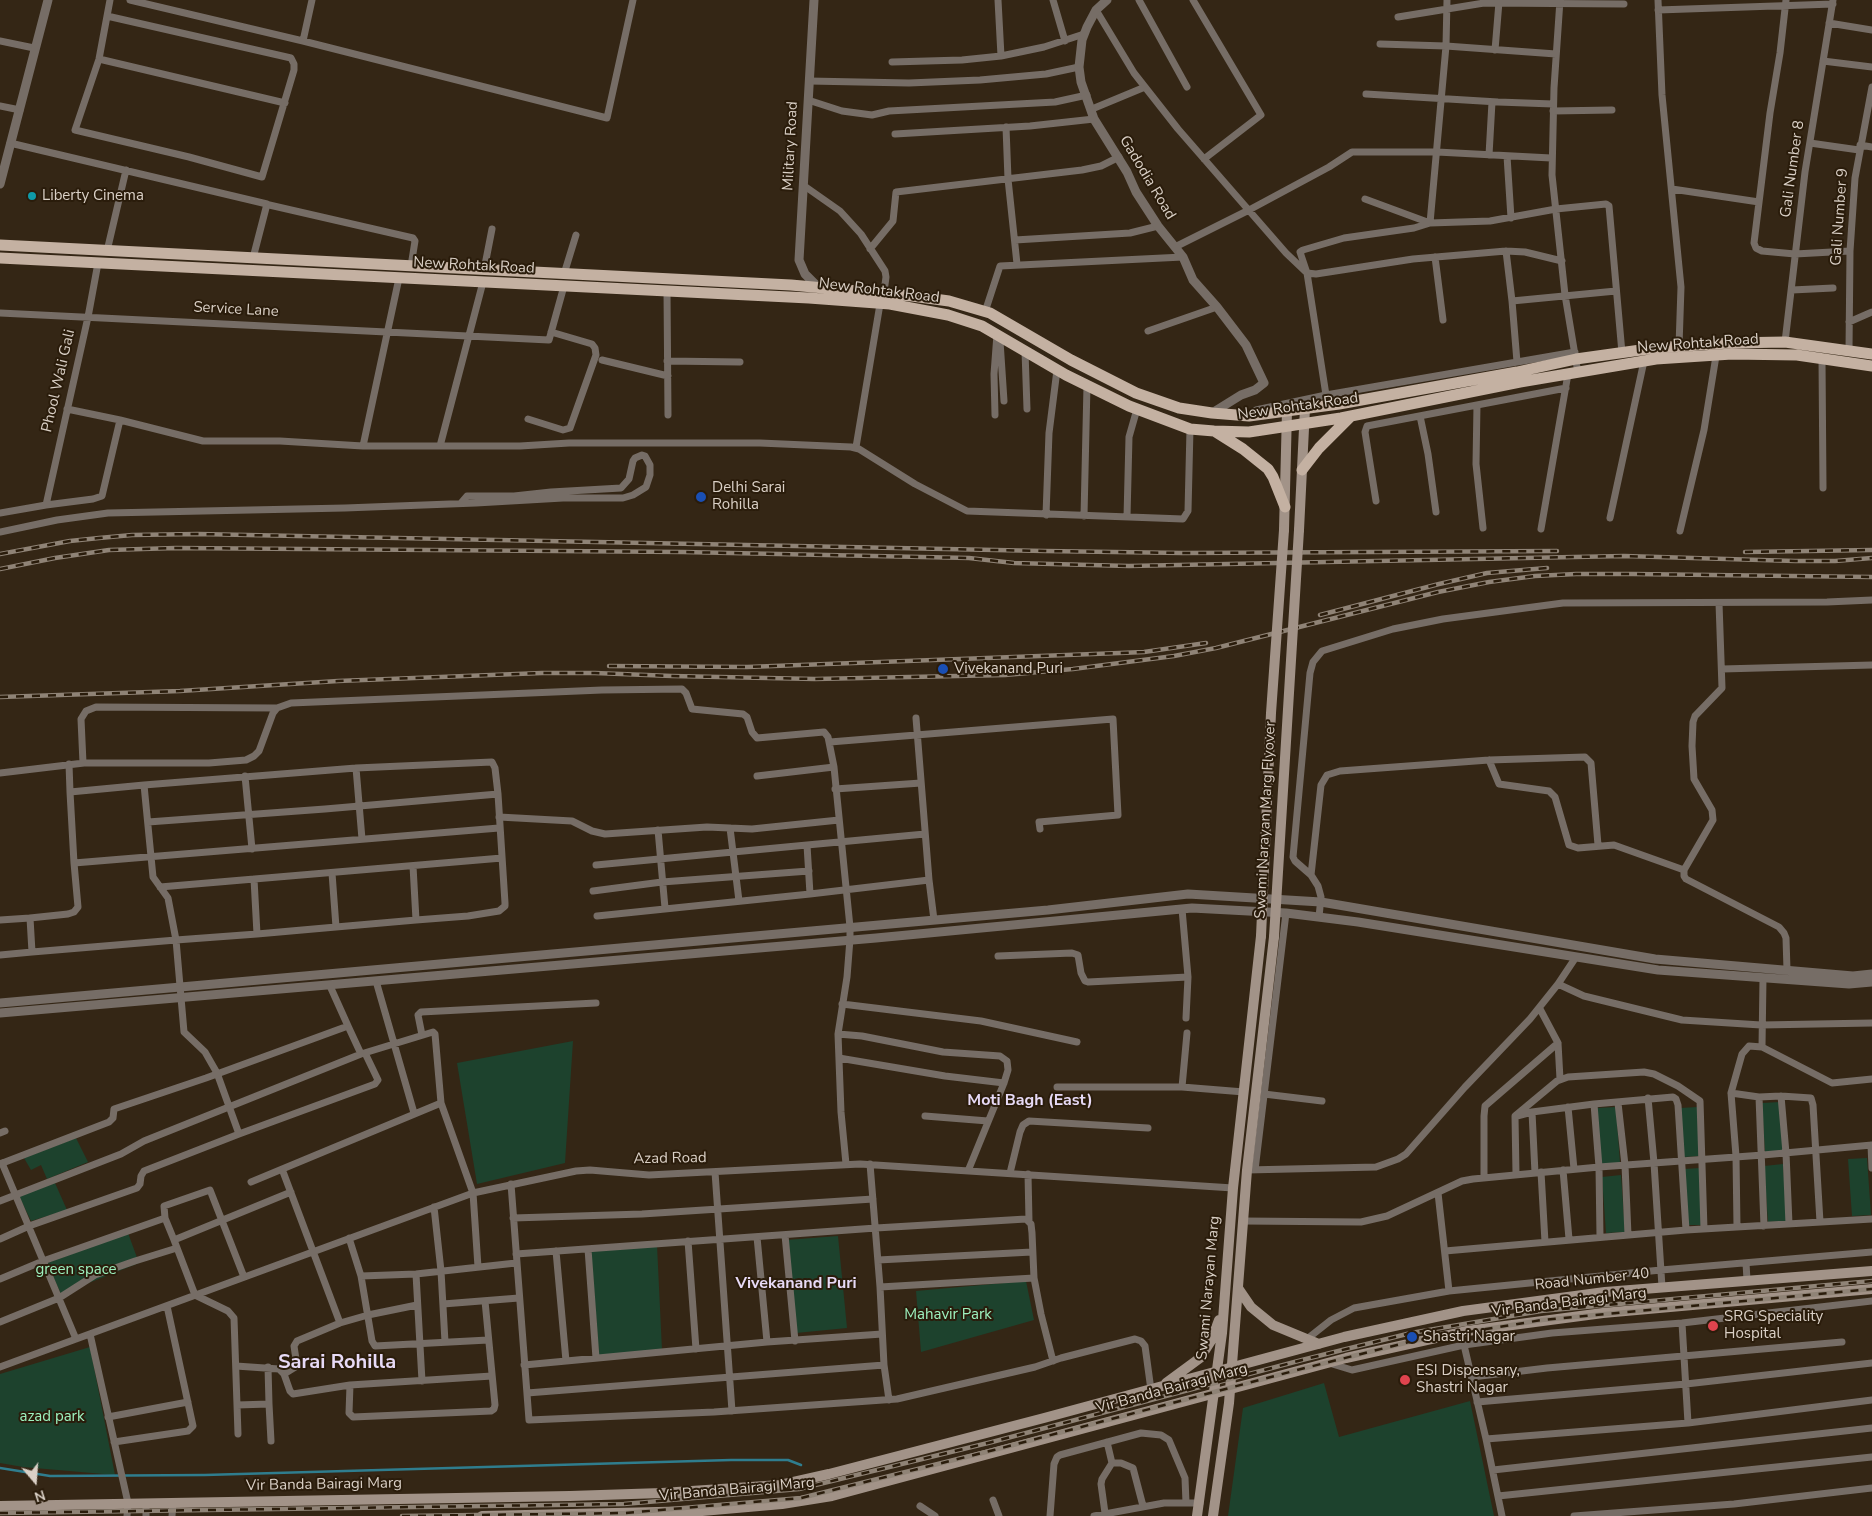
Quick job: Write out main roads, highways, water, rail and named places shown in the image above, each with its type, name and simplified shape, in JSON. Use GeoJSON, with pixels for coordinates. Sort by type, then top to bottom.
{"type":"FeatureCollection","features":[{"type":"Feature","properties":{"kind":"main road","name":"New Rohtak Road"},"geometry":{"type":"LineString","coordinates":[[0,245],[411,266],[483,276]]}},
{"type":"Feature","properties":{"kind":"main road","name":"New Rohtak Road"},"geometry":{"type":"LineString","coordinates":[[0,258],[399,278],[483,276],[818,287],[884,292],[949,301],[985,312],[1136,394],[1179,408],[1249,416],[1508,373],[1576,355],[1622,353],[1679,346],[1785,342],[1872,354]]}},
{"type":"Feature","properties":{"kind":"main road","name":"New Rohtak Road"},"geometry":{"type":"LineString","coordinates":[[564,280],[667,291],[809,298],[880,304],[948,315],[982,326],[1058,370],[1137,409],[1190,428],[1214,431],[1249,432],[1304,424],[1520,382],[1644,361],[1732,354],[1797,355],[1872,366]]}},
{"type":"Feature","properties":{"kind":"main road"},"geometry":{"type":"LineString","coordinates":[[1302,470],[1306,408]]}},
{"type":"Feature","properties":{"kind":"main road"},"geometry":{"type":"LineString","coordinates":[[1285,507],[1288,411]]}},
{"type":"Feature","properties":{"kind":"main road"},"geometry":{"type":"LineString","coordinates":[[1302,470],[1319,448],[1351,416]]}},
{"type":"Feature","properties":{"kind":"main road"},"geometry":{"type":"LineString","coordinates":[[1214,431],[1243,449],[1268,469],[1285,507]]}},
{"type":"Feature","properties":{"kind":"main road","name":"Swami Narayan Marg Flyover"},"geometry":{"type":"LineString","coordinates":[[1251,1170],[1274,938],[1302,470]]}},
{"type":"Feature","properties":{"kind":"main road","name":"Swami Narayan Marg Flyover"},"geometry":{"type":"LineString","coordinates":[[1244,1092],[1261,936],[1271,713],[1285,507]]}},
{"type":"Feature","properties":{"kind":"main road","name":"Swami Narayan Marg"},"geometry":{"type":"LineString","coordinates":[[1197,1516],[1224,1310],[1233,1188],[1244,1092]]}},
{"type":"Feature","properties":{"kind":"main road","name":"Swami Narayan Marg"},"geometry":{"type":"LineString","coordinates":[[1213,1516],[1230,1389],[1243,1221],[1251,1170]]}},
{"type":"Feature","properties":{"kind":"main road","name":"Road Number 40"},"geometry":{"type":"LineString","coordinates":[[1319,1344],[1463,1310],[1605,1292],[1872,1271]]}},
{"type":"Feature","properties":{"kind":"main road"},"geometry":{"type":"LineString","coordinates":[[1238,1288],[1251,1307],[1263,1318],[1283,1330],[1319,1344]]}},
{"type":"Feature","properties":{"kind":"main road","name":"Vir Banda Bairagi Marg"},"geometry":{"type":"LineString","coordinates":[[482,1516],[702,1511],[782,1504],[832,1496],[1329,1363],[1467,1332],[1603,1312],[1872,1289]]}},
{"type":"Feature","properties":{"kind":"main road"},"geometry":{"type":"LineString","coordinates":[[1156,1388],[1200,1358],[1212,1339],[1224,1310]]}},
{"type":"Feature","properties":{"kind":"main road","name":"Vir Banda Bairagi Marg"},"geometry":{"type":"LineString","coordinates":[[0,1506],[589,1495],[662,1493],[780,1485],[838,1472],[1319,1344]]}},
{"type":"Feature","properties":{"kind":"waterway"},"geometry":{"type":"LineString","coordinates":[[0,1468],[50,1476],[205,1475],[731,1460],[788,1460],[801,1465]]}},
{"type":"Feature","properties":{"kind":"railway"},"geometry":{"type":"LineString","coordinates":[[0,554],[70,541],[99,538],[132,535],[198,534],[1183,553],[1557,551]]}},
{"type":"Feature","properties":{"kind":"railway"},"geometry":{"type":"LineString","coordinates":[[0,569],[109,550],[176,548],[683,552],[969,558],[1014,563],[1129,566],[1624,556],[1795,561],[1835,561],[1872,558]]}},
{"type":"Feature","properties":{"kind":"railway"},"geometry":{"type":"LineString","coordinates":[[1745,552],[1872,550]]}},
{"type":"Feature","properties":{"kind":"railway"},"geometry":{"type":"LineString","coordinates":[[1320,615],[1487,573],[1547,568]]}},
{"type":"Feature","properties":{"kind":"railway"},"geometry":{"type":"LineString","coordinates":[[0,697],[180,691],[338,681],[542,673],[815,679],[1005,675],[1073,669],[1174,656],[1216,648],[1438,592],[1489,582],[1535,576],[1632,574],[1872,577]]}},
{"type":"Feature","properties":{"kind":"railway"},"geometry":{"type":"LineString","coordinates":[[609,666],[747,667],[1120,653],[1144,652],[1206,643]]}},
{"type":"Feature","properties":{"kind":"railway"},"geometry":{"type":"LineString","coordinates":[[0,1513],[624,1504],[799,1489],[992,1442],[1411,1333],[1541,1311],[1872,1281]]}},
{"type":"Feature","properties":{"kind":"railway"},"geometry":{"type":"LineString","coordinates":[[402,1516],[625,1513],[801,1498],[1413,1341],[1542,1320],[1872,1289]]}},
{"type":"Feature","properties":{"kind":"place","name":"Liberty Cinema"},"geometry":{"type":"Point","coordinates":[32,196]}},
{"type":"Feature","properties":{"kind":"place","name":"Delhi Sarai Rohilla"},"geometry":{"type":"Point","coordinates":[701,497]}},
{"type":"Feature","properties":{"kind":"place","name":"Vivekanand Puri"},"geometry":{"type":"Point","coordinates":[943,669]}},
{"type":"Feature","properties":{"kind":"place","name":"SRG Speciality Hospital"},"geometry":{"type":"Point","coordinates":[1713,1326]}},
{"type":"Feature","properties":{"kind":"place","name":"Shastri Nagar"},"geometry":{"type":"Point","coordinates":[1412,1337]}},
{"type":"Feature","properties":{"kind":"place","name":"ESI Dispensary, Shastri Nagar"},"geometry":{"type":"Point","coordinates":[1405,1380]}},
{"type":"Feature","properties":{"kind":"district","name":"Moti Bagh (East)"},"geometry":{"type":"Point","coordinates":[1030,1101]}},
{"type":"Feature","properties":{"kind":"district","name":"Vivekanand Puri"},"geometry":{"type":"Point","coordinates":[796,1284]}},
{"type":"Feature","properties":{"kind":"district","name":"Sarai Rohilla"},"geometry":{"type":"Point","coordinates":[337,1363]}},
{"type":"Feature","properties":{"kind":"park label","name":"green space"},"geometry":{"type":"Point","coordinates":[76,1270]}},
{"type":"Feature","properties":{"kind":"park label","name":"Mahavir Park"},"geometry":{"type":"Point","coordinates":[948,1315]}},
{"type":"Feature","properties":{"kind":"park label","name":"azad park"},"geometry":{"type":"Point","coordinates":[52,1417]}}]}
